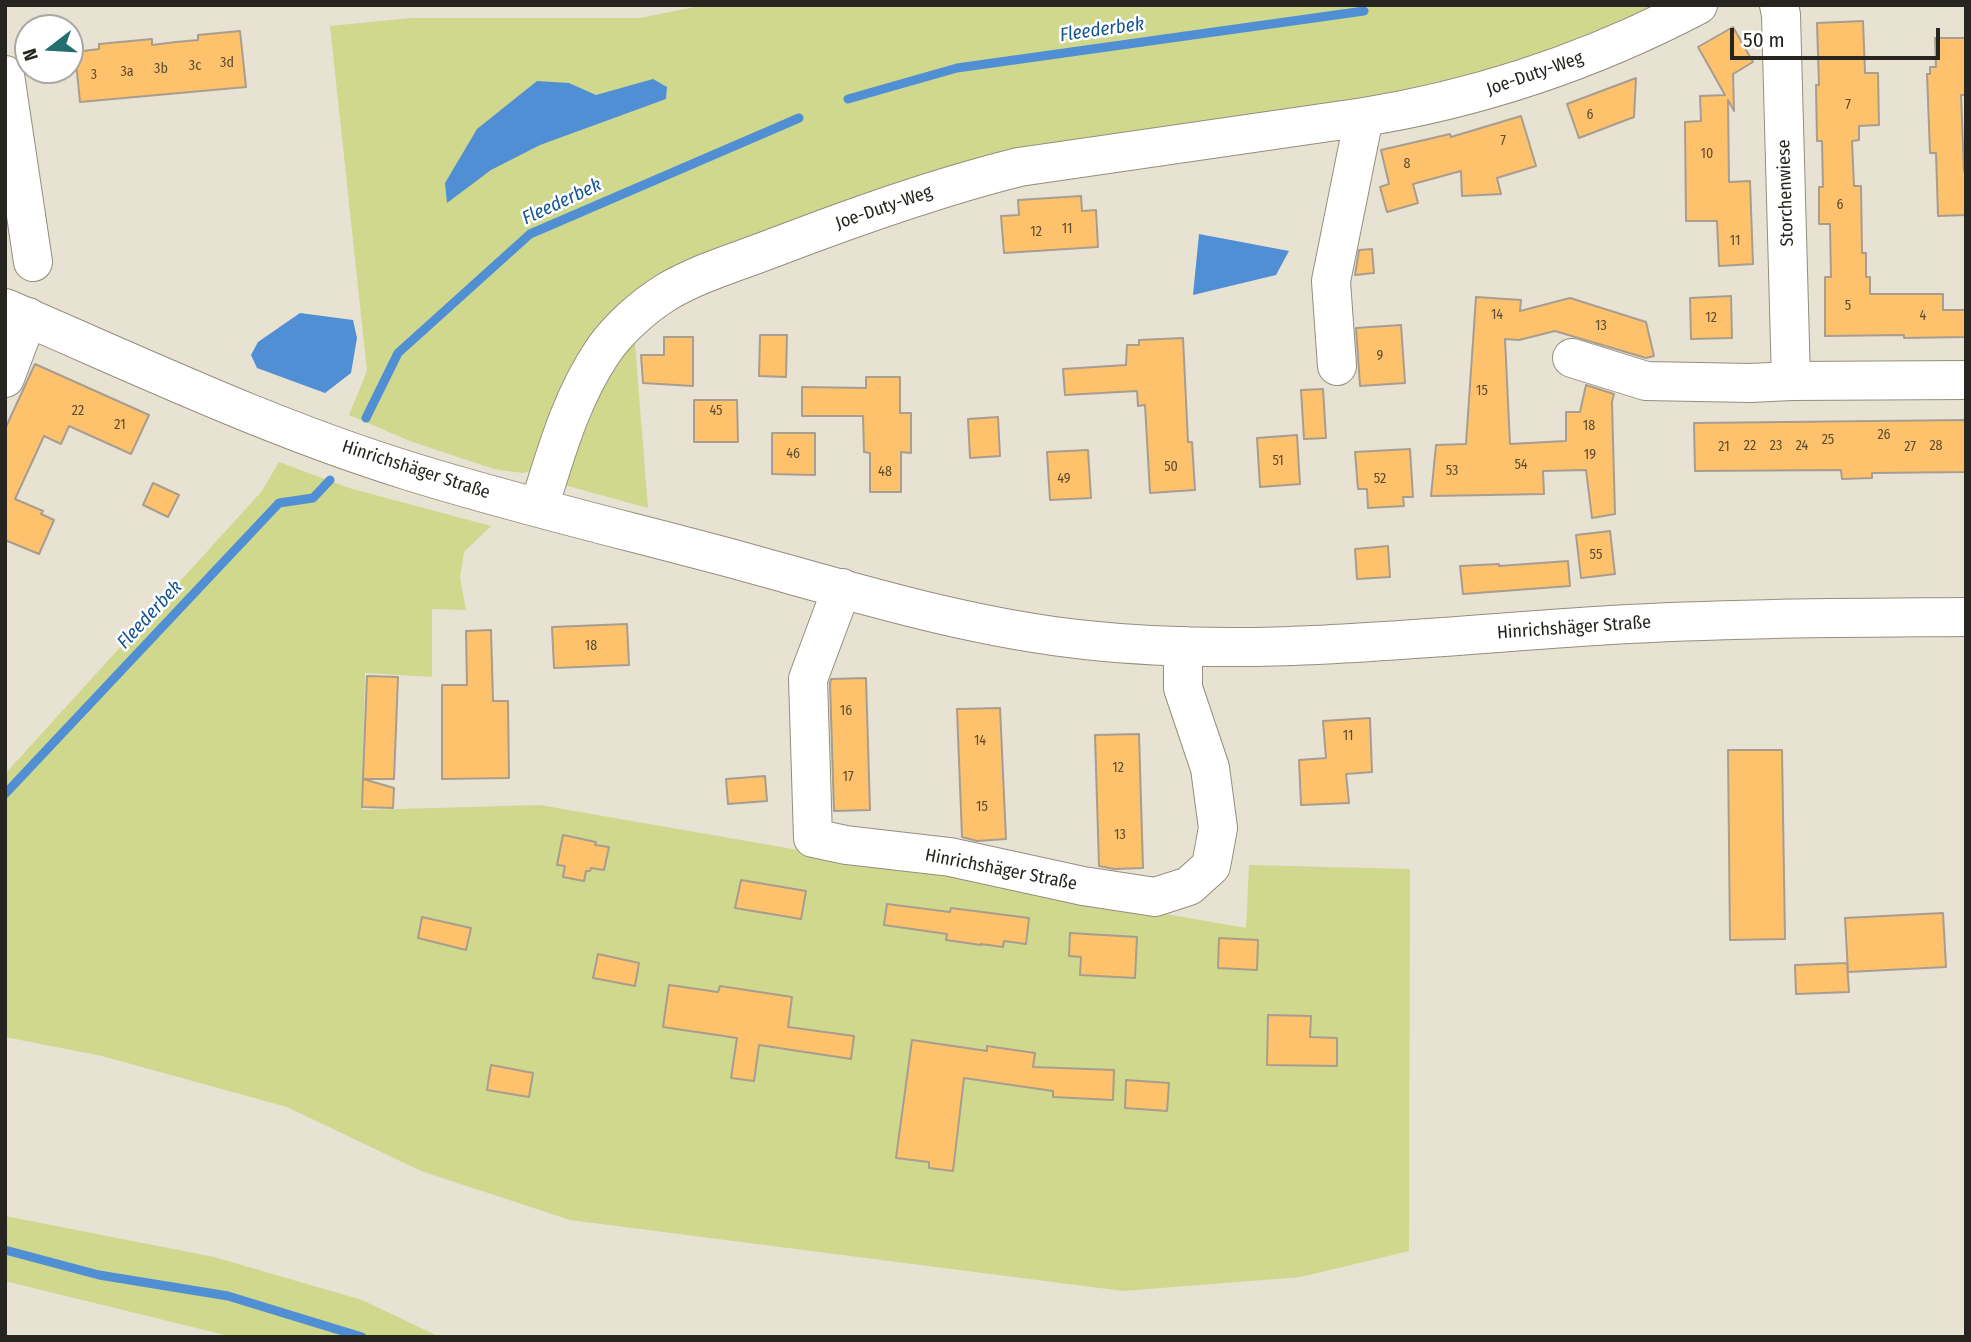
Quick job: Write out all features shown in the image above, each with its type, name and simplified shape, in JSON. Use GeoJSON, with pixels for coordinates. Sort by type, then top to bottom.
{"type":"FeatureCollection","features":[{"type":"Feature","properties":{"kind":"street","name":"Joe-Duty-Weg"},"geometry":{"type":"LineString","coordinates":[[539,507],[559,441],[577,397],[604,349],[639,312],[665,293],[699,276],[849,219],[964,181],[1019,167],[1415,109],[1469,96],[1580,60],[1698,5]]}},
{"type":"Feature","properties":{"kind":"street","name":"Storchenwiese"},"geometry":{"type":"LineString","coordinates":[[1779,5],[1791,381]]}},
{"type":"Feature","properties":{"kind":"street"},"geometry":{"type":"LineString","coordinates":[[5,75],[33,262]]}},
{"type":"Feature","properties":{"kind":"street"},"geometry":{"type":"LineString","coordinates":[[1337,366],[1331,281],[1364,117]]}},
{"type":"Feature","properties":{"kind":"street"},"geometry":{"type":"LineString","coordinates":[[5,378],[17,313]]}},
{"type":"Feature","properties":{"kind":"street","name":"Hinrichshäger Straße"},"geometry":{"type":"LineString","coordinates":[[17,313],[207,396],[406,470],[842,589],[969,621],[1039,634],[1183,646],[1268,647],[1639,624],[1966,617]]}},
{"type":"Feature","properties":{"kind":"street"},"geometry":{"type":"LineString","coordinates":[[1572,358],[1646,381],[1750,383],[1966,380]]}},
{"type":"Feature","properties":{"kind":"street","name":"Hinrichshäger Straße"},"geometry":{"type":"LineString","coordinates":[[842,589],[808,679],[813,838],[846,845],[950,857],[1083,886],[1155,897],[1189,886],[1211,866],[1218,828],[1210,768],[1183,688],[1183,646]]}},
{"type":"Feature","properties":{"kind":"green space"},"geometry":{"type":"Polygon","coordinates":[[[705,5],[1676,5],[1541,62],[1172,139],[694,265],[533,470],[523,473],[494,469],[410,441],[349,415],[367,371],[330,26],[411,18],[640,18],[705,5]]]}},
{"type":"Feature","properties":{"kind":"green space"},"geometry":{"type":"Polygon","coordinates":[[[634,332],[648,508],[564,485],[568,429],[634,332]]]}},
{"type":"Feature","properties":{"kind":"green space"},"geometry":{"type":"Polygon","coordinates":[[[279,462],[349,488],[491,526],[464,552],[460,578],[466,610],[432,609],[432,677],[365,673],[362,810],[540,805],[1246,928],[1249,865],[1410,869],[1409,1251],[1301,1277],[1123,1291],[570,1220],[421,1171],[287,1107],[102,1056],[5,1037],[5,774],[262,491],[279,462]]]}},
{"type":"Feature","properties":{"kind":"green space"},"geometry":{"type":"Polygon","coordinates":[[[5,1216],[214,1257],[362,1300],[440,1337],[233,1337],[5,1281],[5,1216]]]}},
{"type":"Feature","properties":{"kind":"water"},"geometry":{"type":"Polygon","coordinates":[[[653,79],[667,87],[666,99],[540,145],[491,170],[447,203],[445,183],[477,129],[537,81],[569,83],[596,95],[653,79]]]}},
{"type":"Feature","properties":{"kind":"water"},"geometry":{"type":"Polygon","coordinates":[[[1199,234],[1289,251],[1276,275],[1193,295],[1199,234]]]}},
{"type":"Feature","properties":{"kind":"water"},"geometry":{"type":"Polygon","coordinates":[[[300,313],[353,320],[357,338],[351,373],[325,393],[257,368],[251,355],[258,342],[300,313]]]}},
{"type":"Feature","properties":{"kind":"building"},"geometry":{"type":"Polygon","coordinates":[[[1863,21],[1865,73],[1878,73],[1879,125],[1859,126],[1859,140],[1852,141],[1854,186],[1861,186],[1862,253],[1866,253],[1866,277],[1870,277],[1870,294],[1943,294],[1943,310],[1966,310],[1966,337],[1825,336],[1825,277],[1831,277],[1830,224],[1819,224],[1819,187],[1823,187],[1822,141],[1817,141],[1817,23],[1863,21]]]}},
{"type":"Feature","properties":{"kind":"building"},"geometry":{"type":"Polygon","coordinates":[[[1733,27],[1753,62],[1733,74],[1734,111],[1728,100],[1729,182],[1750,181],[1753,264],[1719,266],[1717,221],[1686,221],[1685,122],[1701,121],[1700,96],[1725,95],[1698,47],[1733,27]]]}},
{"type":"Feature","properties":{"kind":"building"},"geometry":{"type":"Polygon","coordinates":[[[240,31],[246,87],[80,102],[78,84],[84,84],[84,51],[99,49],[99,44],[152,39],[152,45],[198,40],[198,35],[240,31]]]}},
{"type":"Feature","properties":{"kind":"building"},"geometry":{"type":"Polygon","coordinates":[[[1935,38],[1966,38],[1966,95],[1961,95],[1966,215],[1938,216],[1936,153],[1930,153],[1927,74],[1930,74],[1930,67],[1936,67],[1935,38]]]}},
{"type":"Feature","properties":{"kind":"building"},"geometry":{"type":"Polygon","coordinates":[[[1636,78],[1634,117],[1579,138],[1567,104],[1636,78]]]}},
{"type":"Feature","properties":{"kind":"building"},"geometry":{"type":"Polygon","coordinates":[[[1521,116],[1536,166],[1497,178],[1501,194],[1462,196],[1461,171],[1413,184],[1418,203],[1387,212],[1380,187],[1389,184],[1381,150],[1450,134],[1451,137],[1521,116]]]}},
{"type":"Feature","properties":{"kind":"building"},"geometry":{"type":"Polygon","coordinates":[[[1081,196],[1082,211],[1096,210],[1098,247],[1004,253],[1001,216],[1019,215],[1018,200],[1081,196]]]}},
{"type":"Feature","properties":{"kind":"building"},"geometry":{"type":"Polygon","coordinates":[[[1372,249],[1374,273],[1355,275],[1359,250],[1372,249]]]}},
{"type":"Feature","properties":{"kind":"building"},"geometry":{"type":"Polygon","coordinates":[[[1731,296],[1732,338],[1691,339],[1690,298],[1731,296]]]}},
{"type":"Feature","properties":{"kind":"building"},"geometry":{"type":"Polygon","coordinates":[[[1476,297],[1521,300],[1520,311],[1570,298],[1646,322],[1654,356],[1646,358],[1555,331],[1519,340],[1505,339],[1510,444],[1566,441],[1566,412],[1580,412],[1586,385],[1614,394],[1615,514],[1592,518],[1586,470],[1543,471],[1544,494],[1431,496],[1436,445],[1466,444],[1476,297]]]}},
{"type":"Feature","properties":{"kind":"building"},"geometry":{"type":"Polygon","coordinates":[[[1401,325],[1405,383],[1360,386],[1356,328],[1401,325]]]}},
{"type":"Feature","properties":{"kind":"building"},"geometry":{"type":"Polygon","coordinates":[[[760,335],[787,335],[786,377],[759,376],[760,335]]]}},
{"type":"Feature","properties":{"kind":"building"},"geometry":{"type":"Polygon","coordinates":[[[664,337],[693,337],[693,386],[643,383],[641,355],[664,355],[664,337]]]}},
{"type":"Feature","properties":{"kind":"building"},"geometry":{"type":"Polygon","coordinates":[[[1183,338],[1188,442],[1192,442],[1195,490],[1150,493],[1145,405],[1138,406],[1137,391],[1065,395],[1063,369],[1126,365],[1127,345],[1139,345],[1139,340],[1183,338]]]}},
{"type":"Feature","properties":{"kind":"building"},"geometry":{"type":"Polygon","coordinates":[[[35,364],[149,415],[131,454],[69,426],[61,444],[44,436],[15,499],[43,511],[41,514],[54,520],[39,554],[5,540],[5,429],[35,364]]]}},
{"type":"Feature","properties":{"kind":"building"},"geometry":{"type":"Polygon","coordinates":[[[866,377],[900,377],[900,413],[911,413],[911,453],[901,452],[901,492],[870,492],[870,453],[864,452],[863,416],[802,416],[802,387],[866,388],[866,377]]]}},
{"type":"Feature","properties":{"kind":"building"},"geometry":{"type":"Polygon","coordinates":[[[1323,389],[1326,438],[1304,439],[1301,390],[1323,389]]]}},
{"type":"Feature","properties":{"kind":"building"},"geometry":{"type":"Polygon","coordinates":[[[694,400],[737,400],[738,442],[694,442],[694,400]]]}},
{"type":"Feature","properties":{"kind":"building"},"geometry":{"type":"Polygon","coordinates":[[[998,417],[1000,456],[970,458],[968,419],[998,417]]]}},
{"type":"Feature","properties":{"kind":"building"},"geometry":{"type":"Polygon","coordinates":[[[1966,420],[1966,472],[1872,473],[1872,478],[1842,479],[1841,470],[1695,471],[1694,423],[1966,420]]]}},
{"type":"Feature","properties":{"kind":"building"},"geometry":{"type":"Polygon","coordinates":[[[772,433],[815,433],[815,475],[772,474],[772,433]]]}},
{"type":"Feature","properties":{"kind":"building"},"geometry":{"type":"Polygon","coordinates":[[[1297,435],[1300,484],[1260,487],[1257,438],[1297,435]]]}},
{"type":"Feature","properties":{"kind":"building"},"geometry":{"type":"Polygon","coordinates":[[[1410,449],[1413,497],[1403,497],[1404,506],[1368,508],[1367,489],[1358,489],[1355,452],[1410,449]]]}},
{"type":"Feature","properties":{"kind":"building"},"geometry":{"type":"Polygon","coordinates":[[[1088,450],[1091,498],[1050,500],[1047,452],[1088,450]]]}},
{"type":"Feature","properties":{"kind":"building"},"geometry":{"type":"Polygon","coordinates":[[[153,483],[179,495],[168,517],[143,505],[153,483]]]}},
{"type":"Feature","properties":{"kind":"building"},"geometry":{"type":"Polygon","coordinates":[[[1610,531],[1615,574],[1581,578],[1576,535],[1610,531]]]}},
{"type":"Feature","properties":{"kind":"building"},"geometry":{"type":"Polygon","coordinates":[[[1388,546],[1390,577],[1357,579],[1355,549],[1388,546]]]}},
{"type":"Feature","properties":{"kind":"building"},"geometry":{"type":"Polygon","coordinates":[[[1568,561],[1570,586],[1463,594],[1460,566],[1568,561]]]}},
{"type":"Feature","properties":{"kind":"building"},"geometry":{"type":"Polygon","coordinates":[[[627,624],[629,665],[554,668],[552,627],[627,624]]]}},
{"type":"Feature","properties":{"kind":"building"},"geometry":{"type":"Polygon","coordinates":[[[491,630],[493,701],[508,701],[509,778],[442,779],[442,685],[467,685],[466,631],[491,630]]]}},
{"type":"Feature","properties":{"kind":"building"},"geometry":{"type":"Polygon","coordinates":[[[367,676],[398,677],[394,779],[363,779],[367,676]]]}},
{"type":"Feature","properties":{"kind":"building"},"geometry":{"type":"Polygon","coordinates":[[[866,678],[870,810],[834,811],[830,683],[831,679],[866,678]]]}},
{"type":"Feature","properties":{"kind":"building"},"geometry":{"type":"Polygon","coordinates":[[[1000,708],[1006,839],[977,841],[962,837],[957,709],[1000,708]]]}},
{"type":"Feature","properties":{"kind":"building"},"geometry":{"type":"Polygon","coordinates":[[[1370,718],[1372,772],[1346,774],[1349,803],[1301,805],[1299,760],[1326,758],[1323,721],[1370,718]]]}},
{"type":"Feature","properties":{"kind":"building"},"geometry":{"type":"Polygon","coordinates":[[[1139,734],[1143,868],[1114,869],[1099,866],[1095,735],[1139,734]]]}},
{"type":"Feature","properties":{"kind":"building"},"geometry":{"type":"Polygon","coordinates":[[[1728,750],[1782,750],[1785,939],[1730,940],[1728,750]]]}},
{"type":"Feature","properties":{"kind":"building"},"geometry":{"type":"Polygon","coordinates":[[[765,776],[767,801],[728,804],[726,779],[765,776]]]}},
{"type":"Feature","properties":{"kind":"building"},"geometry":{"type":"Polygon","coordinates":[[[363,779],[394,788],[393,808],[362,807],[363,779]]]}},
{"type":"Feature","properties":{"kind":"building"},"geometry":{"type":"Polygon","coordinates":[[[563,835],[609,847],[604,870],[591,868],[586,871],[584,881],[563,877],[565,866],[557,865],[563,835]]]}},
{"type":"Feature","properties":{"kind":"building"},"geometry":{"type":"Polygon","coordinates":[[[741,880],[806,891],[801,919],[735,908],[741,880]]]}},
{"type":"Feature","properties":{"kind":"building"},"geometry":{"type":"Polygon","coordinates":[[[887,904],[950,912],[951,908],[1029,918],[1026,944],[1004,941],[1003,947],[981,945],[946,940],[947,934],[884,925],[887,904]]]}},
{"type":"Feature","properties":{"kind":"building"},"geometry":{"type":"Polygon","coordinates":[[[1943,913],[1946,967],[1848,972],[1845,918],[1943,913]]]}},
{"type":"Feature","properties":{"kind":"building"},"geometry":{"type":"Polygon","coordinates":[[[422,917],[471,928],[466,950],[418,938],[422,917]]]}},
{"type":"Feature","properties":{"kind":"building"},"geometry":{"type":"Polygon","coordinates":[[[1070,933],[1137,937],[1135,978],[1080,975],[1081,957],[1069,956],[1070,933]]]}},
{"type":"Feature","properties":{"kind":"building"},"geometry":{"type":"Polygon","coordinates":[[[1219,938],[1258,940],[1257,970],[1218,968],[1219,938]]]}},
{"type":"Feature","properties":{"kind":"building"},"geometry":{"type":"Polygon","coordinates":[[[598,954],[639,963],[635,986],[593,978],[598,954]]]}},
{"type":"Feature","properties":{"kind":"building"},"geometry":{"type":"Polygon","coordinates":[[[1847,963],[1849,992],[1796,994],[1795,965],[1847,963]]]}},
{"type":"Feature","properties":{"kind":"building"},"geometry":{"type":"Polygon","coordinates":[[[669,985],[718,992],[720,986],[792,997],[788,1027],[854,1036],[851,1059],[759,1045],[754,1081],[731,1078],[737,1038],[663,1027],[669,985]]]}},
{"type":"Feature","properties":{"kind":"building"},"geometry":{"type":"Polygon","coordinates":[[[1268,1015],[1311,1016],[1310,1037],[1337,1038],[1337,1066],[1267,1065],[1268,1015]]]}},
{"type":"Feature","properties":{"kind":"building"},"geometry":{"type":"Polygon","coordinates":[[[912,1040],[987,1051],[987,1046],[1035,1053],[1033,1067],[1114,1070],[1113,1100],[1053,1097],[1053,1091],[964,1078],[953,1171],[929,1168],[929,1162],[896,1158],[912,1040]]]}},
{"type":"Feature","properties":{"kind":"building"},"geometry":{"type":"Polygon","coordinates":[[[491,1065],[533,1073],[529,1097],[487,1090],[491,1065]]]}},
{"type":"Feature","properties":{"kind":"building"},"geometry":{"type":"Polygon","coordinates":[[[1126,1080],[1169,1083],[1167,1111],[1125,1108],[1126,1080]]]}},
{"type":"Feature","properties":{"kind":"waterway","name":"Fleederbek"},"geometry":{"type":"LineString","coordinates":[[848,99],[957,68],[1364,11]]}},
{"type":"Feature","properties":{"kind":"waterway","name":"Fleederbek"},"geometry":{"type":"LineString","coordinates":[[366,418],[398,353],[530,234],[799,118]]}},
{"type":"Feature","properties":{"kind":"waterway","name":"Fleederbek"},"geometry":{"type":"LineString","coordinates":[[5,794],[279,503],[313,498],[330,480]]}},
{"type":"Feature","properties":{"kind":"waterway"},"geometry":{"type":"LineString","coordinates":[[5,1250],[99,1275],[228,1296],[362,1337]]}}]}
